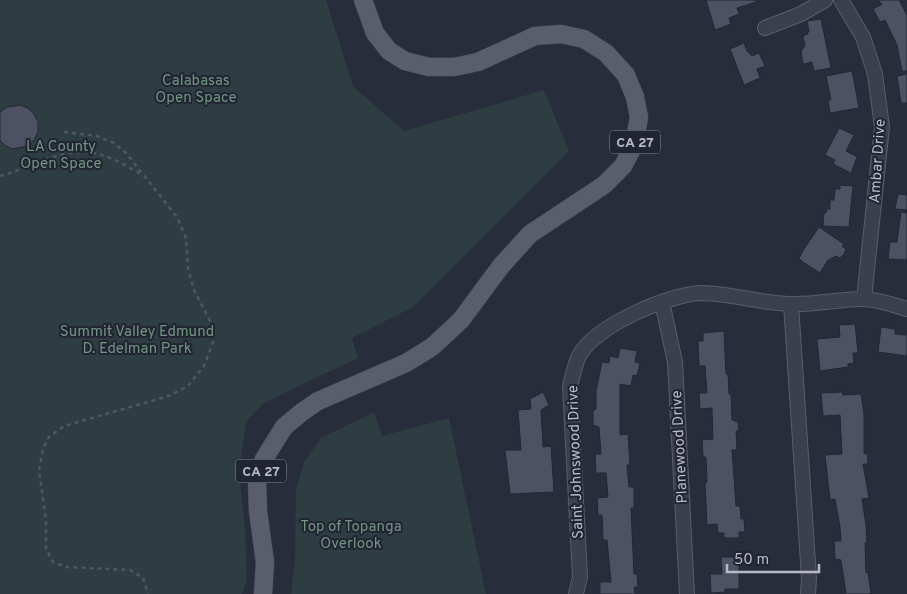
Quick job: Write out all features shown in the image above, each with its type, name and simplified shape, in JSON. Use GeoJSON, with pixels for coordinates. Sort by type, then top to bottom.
{"type":"FeatureCollection","features":[{"type":"Feature","properties":{"kind":"main road","name":"CA 27"},"geometry":{"type":"LineString","coordinates":[[264,594],[264,562],[258,511],[257,481],[264,459],[284,427],[318,401],[406,363],[432,347],[461,320],[501,266],[530,234],[604,185],[623,166],[634,145],[639,118],[635,97],[626,75],[606,53],[584,40],[561,34],[535,36],[478,62],[454,67],[429,67],[405,61],[390,51],[375,33],[363,0]]}},
{"type":"Feature","properties":{"kind":"street"},"geometry":{"type":"LineString","coordinates":[[765,28],[801,14],[825,0]]}},
{"type":"Feature","properties":{"kind":"street","name":"Ambar Drive"},"geometry":{"type":"LineString","coordinates":[[841,0],[863,37],[875,74],[882,127],[864,299]]}},
{"type":"Feature","properties":{"kind":"street","name":"Saint Johnswood Drive"},"geometry":{"type":"LineString","coordinates":[[576,594],[580,577],[570,386],[580,353],[593,337],[612,324],[662,302],[683,295],[703,293],[791,304],[864,299],[907,309]]}},
{"type":"Feature","properties":{"kind":"street","name":"Planewood Drive"},"geometry":{"type":"LineString","coordinates":[[662,302],[675,362],[687,594]]}},
{"type":"Feature","properties":{"kind":"street"},"geometry":{"type":"LineString","coordinates":[[791,304],[809,578],[808,594]]}},
{"type":"Feature","properties":{"kind":"path"},"geometry":{"type":"LineString","coordinates":[[64,132],[97,136],[114,143],[126,153],[177,217],[186,238],[188,268],[194,290],[211,323],[213,342],[204,366],[188,386],[169,396],[64,426],[49,437],[43,449],[39,470],[46,520],[46,548],[53,562],[66,567],[130,570],[143,578],[148,588],[148,594]]}},
{"type":"Feature","properties":{"kind":"path"},"geometry":{"type":"LineString","coordinates":[[0,176],[64,154],[85,152],[119,161],[145,176]]}},
{"type":"Feature","properties":{"kind":"green space"},"geometry":{"type":"Polygon","coordinates":[[[0,0],[326,0],[353,86],[404,131],[544,90],[569,151],[413,307],[352,338],[358,358],[263,404],[246,422],[239,471],[245,530],[247,580],[242,594],[0,594],[0,0]]]}},
{"type":"Feature","properties":{"kind":"green space","name":"Top of Topanga Overlook"},"geometry":{"type":"Polygon","coordinates":[[[374,412],[382,436],[449,418],[486,594],[291,594],[295,560],[296,491],[304,462],[321,438],[374,412]]]}},
{"type":"Feature","properties":{"kind":"building"},"geometry":{"type":"Polygon","coordinates":[[[706,0],[756,0],[756,2],[737,8],[739,14],[729,18],[731,24],[715,30],[706,0]]]}},
{"type":"Feature","properties":{"kind":"building"},"geometry":{"type":"Polygon","coordinates":[[[878,0],[899,0],[907,15],[907,71],[902,71],[897,45],[885,20],[880,22],[873,9],[882,4],[878,0]]]}},
{"type":"Feature","properties":{"kind":"building"},"geometry":{"type":"Polygon","coordinates":[[[821,19],[831,68],[814,71],[812,62],[803,64],[801,51],[805,46],[803,36],[809,32],[807,21],[821,19]]]}},
{"type":"Feature","properties":{"kind":"building"},"geometry":{"type":"Polygon","coordinates":[[[744,43],[747,51],[752,56],[759,53],[765,66],[757,69],[760,78],[744,85],[730,49],[744,43]]]}},
{"type":"Feature","properties":{"kind":"building"},"geometry":{"type":"Polygon","coordinates":[[[852,71],[859,108],[830,113],[828,100],[831,100],[826,76],[852,71]]]}},
{"type":"Feature","properties":{"kind":"building"},"geometry":{"type":"Polygon","coordinates":[[[907,74],[907,103],[901,103],[897,76],[907,74]]]}},
{"type":"Feature","properties":{"kind":"building"},"geometry":{"type":"Polygon","coordinates":[[[20,105],[28,108],[34,114],[38,122],[38,132],[34,140],[27,146],[13,149],[0,141],[0,112],[7,107],[20,105]]]}},
{"type":"Feature","properties":{"kind":"building"},"geometry":{"type":"Polygon","coordinates":[[[839,128],[854,135],[846,151],[857,157],[851,173],[833,164],[835,160],[825,155],[839,128]]]}},
{"type":"Feature","properties":{"kind":"building"},"geometry":{"type":"Polygon","coordinates":[[[840,185],[853,186],[849,227],[823,226],[824,213],[826,213],[827,209],[830,209],[830,200],[834,200],[835,189],[840,189],[840,185]]]}},
{"type":"Feature","properties":{"kind":"building"},"geometry":{"type":"Polygon","coordinates":[[[898,194],[907,195],[907,210],[895,209],[898,194]]]}},
{"type":"Feature","properties":{"kind":"building"},"geometry":{"type":"Polygon","coordinates":[[[901,212],[907,213],[907,260],[888,259],[890,242],[897,242],[901,212]]]}},
{"type":"Feature","properties":{"kind":"building"},"geometry":{"type":"Polygon","coordinates":[[[819,227],[844,244],[842,246],[846,249],[840,258],[836,256],[828,260],[820,273],[799,258],[819,227]]]}},
{"type":"Feature","properties":{"kind":"building"},"geometry":{"type":"Polygon","coordinates":[[[855,324],[858,353],[853,353],[854,363],[848,364],[848,367],[820,371],[817,339],[840,337],[839,325],[855,324]]]}},
{"type":"Feature","properties":{"kind":"building"},"geometry":{"type":"Polygon","coordinates":[[[881,327],[895,329],[895,334],[907,335],[907,356],[878,352],[881,327]]]}},
{"type":"Feature","properties":{"kind":"building"},"geometry":{"type":"Polygon","coordinates":[[[724,331],[726,374],[728,374],[729,394],[731,394],[732,420],[738,422],[739,431],[736,431],[737,450],[732,450],[736,506],[740,506],[741,519],[744,519],[745,532],[739,532],[739,538],[724,538],[724,533],[718,533],[717,524],[707,525],[706,457],[703,457],[702,440],[713,439],[712,408],[700,409],[699,393],[707,393],[705,366],[699,366],[698,341],[703,341],[703,333],[724,331]]]}},
{"type":"Feature","properties":{"kind":"building"},"geometry":{"type":"Polygon","coordinates":[[[620,348],[637,351],[635,362],[640,363],[637,376],[633,375],[631,386],[620,384],[620,435],[628,434],[630,465],[627,465],[629,487],[634,487],[634,508],[631,508],[634,574],[637,574],[638,587],[634,587],[635,594],[600,594],[600,582],[611,582],[607,540],[603,540],[602,515],[598,515],[597,498],[608,497],[606,473],[596,473],[595,454],[601,454],[599,427],[593,425],[593,411],[596,409],[596,391],[602,362],[609,363],[610,356],[618,358],[620,348]]]}},
{"type":"Feature","properties":{"kind":"building"},"geometry":{"type":"Polygon","coordinates":[[[543,392],[549,405],[541,410],[543,447],[551,446],[554,492],[510,494],[505,450],[521,450],[518,410],[531,409],[530,399],[543,392]]]}},
{"type":"Feature","properties":{"kind":"building"},"geometry":{"type":"Polygon","coordinates":[[[842,392],[843,395],[861,394],[864,414],[864,454],[867,453],[868,464],[863,464],[869,498],[862,499],[867,543],[865,543],[866,573],[868,572],[871,594],[846,594],[841,560],[835,559],[834,541],[841,541],[840,527],[835,499],[830,500],[825,455],[842,454],[840,415],[823,416],[821,393],[842,392]]]}},
{"type":"Feature","properties":{"kind":"building"},"geometry":{"type":"Polygon","coordinates":[[[721,557],[739,557],[739,589],[725,589],[725,592],[711,593],[710,574],[722,574],[721,557]]]}},
{"type":"Feature","properties":{"kind":"park label","name":"Calabasas Open Space"},"geometry":{"type":"Point","coordinates":[196,88]}},
{"type":"Feature","properties":{"kind":"park label","name":"LA County Open Space"},"geometry":{"type":"Point","coordinates":[61,154]}},
{"type":"Feature","properties":{"kind":"park label","name":"Summit Valley Edmund D. Edelman Park"},"geometry":{"type":"Point","coordinates":[137,340]}}]}
